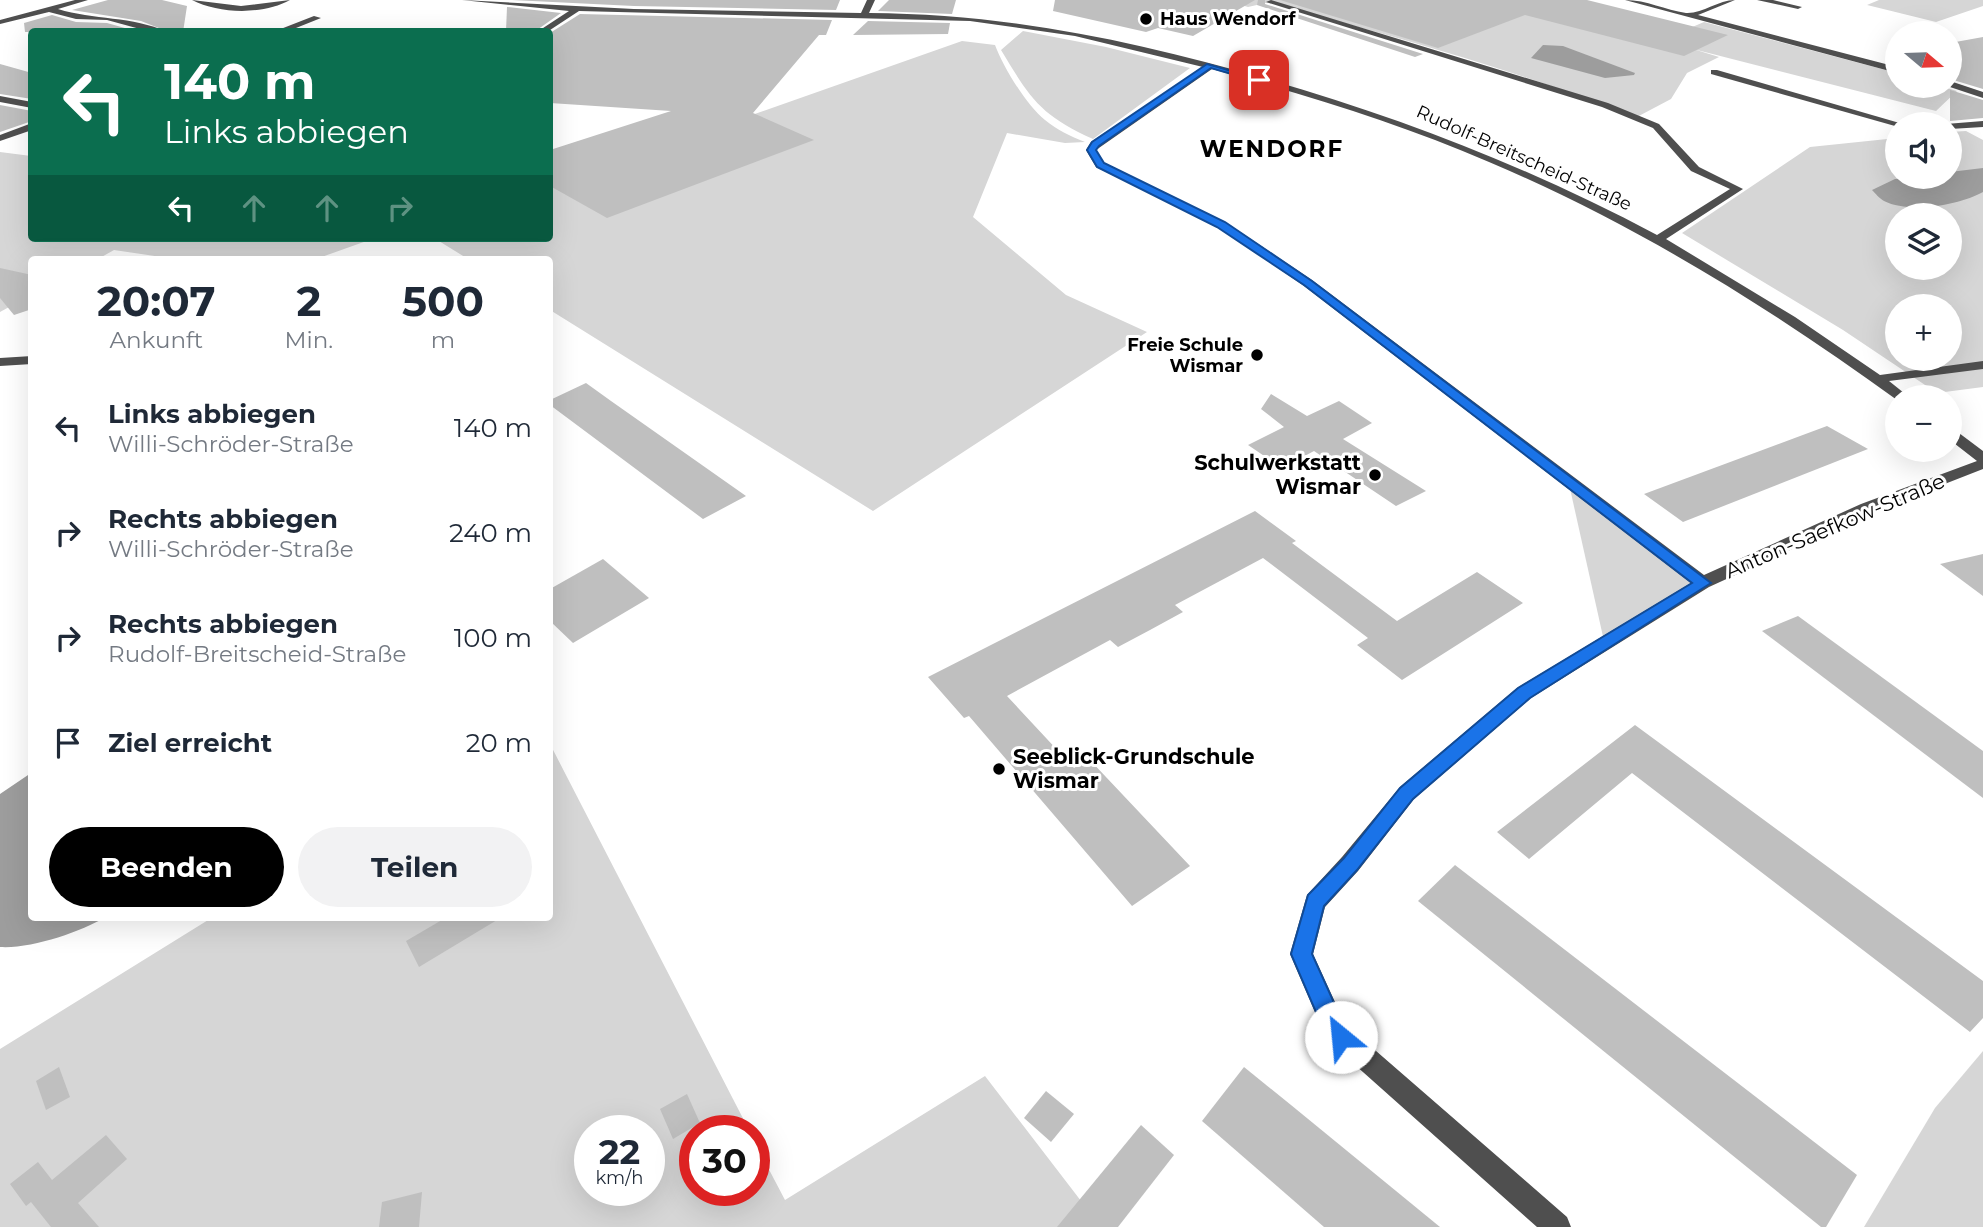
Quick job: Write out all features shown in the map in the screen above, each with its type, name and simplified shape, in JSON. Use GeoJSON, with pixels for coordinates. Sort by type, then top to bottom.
{"type":"FeatureCollection","features":[{"type":"Feature","properties":{"kind":"street"},"geometry":{"type":"LineString","coordinates":[[0,22],[84,0]]}},
{"type":"Feature","properties":{"kind":"street"},"geometry":{"type":"LineString","coordinates":[[196,0],[250,11],[286,0]]}},
{"type":"Feature","properties":{"kind":"street"},"geometry":{"type":"LineString","coordinates":[[210,4],[222,0]]}},
{"type":"Feature","properties":{"kind":"street","name":"Rudolf-Breitscheid-Straße"},"geometry":{"type":"LineString","coordinates":[[466,0],[579,8],[943,17],[1011,23],[1115,42],[1210,66],[1334,102],[1430,134],[1544,183],[1739,285],[1885,385]]}},
{"type":"Feature","properties":{"kind":"street"},"geometry":{"type":"LineString","coordinates":[[514,5],[523,0]]}},
{"type":"Feature","properties":{"kind":"street"},"geometry":{"type":"LineString","coordinates":[[864,16],[871,0]]}},
{"type":"Feature","properties":{"kind":"street"},"geometry":{"type":"LineString","coordinates":[[1629,0],[1885,66]]}},
{"type":"Feature","properties":{"kind":"street"},"geometry":{"type":"LineString","coordinates":[[1689,16],[1731,0]]}},
{"type":"Feature","properties":{"kind":"street"},"geometry":{"type":"LineString","coordinates":[[1761,0],[1798,7]]}},
{"type":"Feature","properties":{"kind":"street"},"geometry":{"type":"LineString","coordinates":[[1270,2],[1605,105],[1656,126],[1695,169],[1738,189],[1657,240]]}},
{"type":"Feature","properties":{"kind":"street"},"geometry":{"type":"LineString","coordinates":[[547,28],[579,8]]}},
{"type":"Feature","properties":{"kind":"street"},"geometry":{"type":"LineString","coordinates":[[49,9],[76,17],[107,18],[145,28]]}},
{"type":"Feature","properties":{"kind":"street"},"geometry":{"type":"LineString","coordinates":[[76,17],[74,23],[92,28]]}},
{"type":"Feature","properties":{"kind":"street"},"geometry":{"type":"LineString","coordinates":[[288,28],[317,18]]}},
{"type":"Feature","properties":{"kind":"street"},"geometry":{"type":"LineString","coordinates":[[114,28],[127,24]]}},
{"type":"Feature","properties":{"kind":"street"},"geometry":{"type":"LineString","coordinates":[[1210,66],[1095,144],[1091,150],[1100,165],[1221,224],[1308,283],[1703,583]]}},
{"type":"Feature","properties":{"kind":"street"},"geometry":{"type":"LineString","coordinates":[[1714,72],[1885,120]]}},
{"type":"Feature","properties":{"kind":"street"},"geometry":{"type":"LineString","coordinates":[[1962,88],[1983,95]]}},
{"type":"Feature","properties":{"kind":"street"},"geometry":{"type":"LineString","coordinates":[[0,99],[28,104]]}},
{"type":"Feature","properties":{"kind":"street"},"geometry":{"type":"LineString","coordinates":[[1962,125],[1983,124]]}},
{"type":"Feature","properties":{"kind":"street"},"geometry":{"type":"LineString","coordinates":[[0,138],[28,127]]}},
{"type":"Feature","properties":{"kind":"street"},"geometry":{"type":"LineString","coordinates":[[0,362],[28,360]]}},
{"type":"Feature","properties":{"kind":"street"},"geometry":{"type":"LineString","coordinates":[[1877,379],[1983,365]]}},
{"type":"Feature","properties":{"kind":"street"},"geometry":{"type":"LineString","coordinates":[[1962,442],[1983,458]]}},
{"type":"Feature","properties":{"kind":"street","name":"Anton-Saefkow-Straße"},"geometry":{"type":"LineString","coordinates":[[1557,1227],[1336,1032],[1301,954],[1315,902],[1350,864],[1407,793],[1524,693],[1703,583],[1867,508],[1983,464]]}},
{"type":"Feature","properties":{"kind":"shaded area"},"geometry":{"type":"Polygon","coordinates":[[[1225,0],[1513,0],[1662,40],[1704,22],[1885,70],[1885,98],[1693,49],[1719,57],[1687,73],[1671,99],[1635,118],[1545,84],[1408,41],[1270,2],[1248,7],[1225,0]]]}},
{"type":"Feature","properties":{"kind":"shaded area"},"geometry":{"type":"Polygon","coordinates":[[[1879,0],[1983,0],[1983,6],[1939,21],[1867,5],[1879,0]]]}},
{"type":"Feature","properties":{"kind":"shaded area"},"geometry":{"type":"Polygon","coordinates":[[[1023,31],[1106,47],[1190,68],[1093,139],[1048,113],[1020,81],[1001,50],[1023,31]]]}},
{"type":"Feature","properties":{"kind":"shaded area"},"geometry":{"type":"Polygon","coordinates":[[[962,41],[995,45],[1016,86],[1038,114],[1059,130],[1085,142],[1065,143],[1007,133],[973,217],[1066,295],[1147,332],[873,511],[553,312],[553,256],[463,256],[440,242],[553,242],[553,185],[962,41]]]}},
{"type":"Feature","properties":{"kind":"shaded area"},"geometry":{"type":"Polygon","coordinates":[[[1543,45],[1563,46],[1635,73],[1605,78],[1531,58],[1543,45]]]}},
{"type":"Feature","properties":{"kind":"shaded area"},"geometry":{"type":"Polygon","coordinates":[[[1885,98],[1950,98],[1936,111],[1885,98]]]}},
{"type":"Feature","properties":{"kind":"shaded area"},"geometry":{"type":"Polygon","coordinates":[[[1962,131],[1983,140],[1983,387],[1962,390],[1962,385],[1925,385],[1904,371],[1962,371],[1962,294],[1885,294],[1885,358],[1682,233],[1810,147],[1885,139],[1885,189],[1962,189],[1962,131]]]}},
{"type":"Feature","properties":{"kind":"shaded area"},"geometry":{"type":"Polygon","coordinates":[[[0,152],[28,156],[28,242],[364,242],[324,256],[155,256],[114,250],[103,256],[28,256],[28,297],[0,312],[0,152]]]}},
{"type":"Feature","properties":{"kind":"shaded area"},"geometry":{"type":"Polygon","coordinates":[[[1983,168],[1983,192],[1952,203],[1890,203],[1882,200],[1872,190],[1885,184],[1885,189],[1962,189],[1962,171],[1983,168]]]}},
{"type":"Feature","properties":{"kind":"shaded area"},"geometry":{"type":"Polygon","coordinates":[[[1569,484],[1703,583],[1604,641],[1569,484]]]}},
{"type":"Feature","properties":{"kind":"shaded area"},"geometry":{"type":"Polygon","coordinates":[[[553,750],[741,1115],[679,1115],[679,1206],[770,1206],[770,1171],[785,1200],[985,1076],[1101,1227],[0,1227],[0,1049],[207,921],[553,921],[553,750]]]}},
{"type":"Feature","properties":{"kind":"shaded area"},"geometry":{"type":"Polygon","coordinates":[[[28,775],[28,921],[98,921],[55,938],[26,945],[0,947],[0,794],[28,775]]]}},
{"type":"Feature","properties":{"kind":"shaded area"},"geometry":{"type":"Polygon","coordinates":[[[1983,1051],[1983,1227],[1864,1227],[1935,1108],[1983,1051]]]}},
{"type":"Feature","properties":{"kind":"building"},"geometry":{"type":"Polygon","coordinates":[[[108,0],[162,0],[187,6],[184,28],[159,28],[141,21],[72,10],[108,0]]]}},
{"type":"Feature","properties":{"kind":"building"},"geometry":{"type":"Polygon","coordinates":[[[512,0],[840,0],[836,10],[634,6],[512,0]]]}},
{"type":"Feature","properties":{"kind":"building"},"geometry":{"type":"Polygon","coordinates":[[[889,0],[956,0],[952,14],[878,11],[889,0]]]}},
{"type":"Feature","properties":{"kind":"building"},"geometry":{"type":"Polygon","coordinates":[[[1055,0],[1255,0],[1193,36],[1158,28],[1146,32],[1053,11],[1055,0]]]}},
{"type":"Feature","properties":{"kind":"building"},"geometry":{"type":"Polygon","coordinates":[[[1258,0],[1265,0],[1265,4],[1423,54],[1415,57],[1257,5],[1258,0]]]}},
{"type":"Feature","properties":{"kind":"building"},"geometry":{"type":"Polygon","coordinates":[[[1280,0],[1587,0],[1728,35],[1684,56],[1525,15],[1438,48],[1280,0]]]}},
{"type":"Feature","properties":{"kind":"building"},"geometry":{"type":"Polygon","coordinates":[[[507,7],[561,13],[540,28],[506,28],[507,7]]]}},
{"type":"Feature","properties":{"kind":"building"},"geometry":{"type":"Polygon","coordinates":[[[580,14],[832,20],[826,35],[819,35],[753,113],[814,140],[607,218],[553,188],[553,149],[671,111],[553,103],[553,31],[580,14]]]}},
{"type":"Feature","properties":{"kind":"building"},"geometry":{"type":"Polygon","coordinates":[[[52,15],[76,22],[107,23],[125,28],[28,28],[28,32],[25,32],[24,23],[52,15]]]}},
{"type":"Feature","properties":{"kind":"building"},"geometry":{"type":"Polygon","coordinates":[[[868,21],[950,23],[948,34],[853,35],[868,21]]]}},
{"type":"Feature","properties":{"kind":"building"},"geometry":{"type":"Polygon","coordinates":[[[1983,37],[1983,89],[1962,83],[1962,41],[1983,37]]]}},
{"type":"Feature","properties":{"kind":"building"},"geometry":{"type":"Polygon","coordinates":[[[0,64],[28,72],[28,98],[0,94],[0,64]]]}},
{"type":"Feature","properties":{"kind":"building"},"geometry":{"type":"Polygon","coordinates":[[[1962,94],[1983,100],[1983,118],[1962,120],[1962,112],[1950,112],[1950,98],[1962,98],[1962,94]]]}},
{"type":"Feature","properties":{"kind":"building"},"geometry":{"type":"Polygon","coordinates":[[[0,105],[28,110],[28,122],[0,132],[0,105]]]}},
{"type":"Feature","properties":{"kind":"building"},"geometry":{"type":"Polygon","coordinates":[[[0,268],[28,274],[28,310],[14,315],[0,298],[0,268]]]}},
{"type":"Feature","properties":{"kind":"building"},"geometry":{"type":"Polygon","coordinates":[[[586,383],[746,496],[703,519],[553,407],[553,399],[586,383]]]}},
{"type":"Feature","properties":{"kind":"building"},"geometry":{"type":"Polygon","coordinates":[[[1271,394],[1307,416],[1339,401],[1372,423],[1343,439],[1426,491],[1396,506],[1314,451],[1282,468],[1248,445],[1284,427],[1261,409],[1271,394]]]}},
{"type":"Feature","properties":{"kind":"building"},"geometry":{"type":"Polygon","coordinates":[[[1827,426],[1868,449],[1683,522],[1644,494],[1827,426]]]}},
{"type":"Feature","properties":{"kind":"building","name":"Seeblick-Grundschule Wismar"},"geometry":{"type":"Polygon","coordinates":[[[1255,511],[1296,541],[1292,543],[1397,621],[1477,572],[1523,603],[1402,680],[1357,645],[1368,638],[1263,558],[1175,605],[1183,612],[1150,630],[1118,647],[1110,640],[1007,696],[1074,768],[1089,759],[1190,866],[1132,906],[969,716],[964,718],[928,677],[1255,511]]]}},
{"type":"Feature","properties":{"kind":"building"},"geometry":{"type":"Polygon","coordinates":[[[1983,554],[1983,596],[1940,564],[1983,554]]]}},
{"type":"Feature","properties":{"kind":"building"},"geometry":{"type":"Polygon","coordinates":[[[603,559],[649,598],[573,643],[553,624],[553,587],[603,559]]]}},
{"type":"Feature","properties":{"kind":"building"},"geometry":{"type":"Polygon","coordinates":[[[1798,616],[1983,751],[1983,798],[1762,631],[1798,616]]]}},
{"type":"Feature","properties":{"kind":"building"},"geometry":{"type":"Polygon","coordinates":[[[1635,725],[1983,981],[1983,1018],[1970,1032],[1632,773],[1529,859],[1497,832],[1635,725]]]}},
{"type":"Feature","properties":{"kind":"building"},"geometry":{"type":"Polygon","coordinates":[[[1455,865],[1857,1175],[1826,1227],[1821,1227],[1418,901],[1455,865]]]}},
{"type":"Feature","properties":{"kind":"building"},"geometry":{"type":"Polygon","coordinates":[[[440,921],[495,921],[419,967],[406,941],[440,921]]]}},
{"type":"Feature","properties":{"kind":"building"},"geometry":{"type":"Polygon","coordinates":[[[59,1067],[70,1097],[46,1110],[36,1081],[59,1067]]]}},
{"type":"Feature","properties":{"kind":"building"},"geometry":{"type":"Polygon","coordinates":[[[1244,1067],[1440,1227],[1324,1227],[1202,1121],[1244,1067]]]}},
{"type":"Feature","properties":{"kind":"building"},"geometry":{"type":"Polygon","coordinates":[[[1046,1091],[1074,1114],[1051,1142],[1024,1118],[1046,1091]]]}},
{"type":"Feature","properties":{"kind":"building"},"geometry":{"type":"Polygon","coordinates":[[[687,1094],[696,1115],[679,1115],[679,1135],[673,1139],[665,1115],[660,1109],[687,1094]]]}},
{"type":"Feature","properties":{"kind":"building"},"geometry":{"type":"Polygon","coordinates":[[[1141,1125],[1174,1155],[1118,1227],[1057,1227],[1141,1125]]]}},
{"type":"Feature","properties":{"kind":"building"},"geometry":{"type":"Polygon","coordinates":[[[106,1135],[127,1159],[78,1203],[99,1227],[51,1227],[31,1202],[26,1206],[10,1184],[38,1162],[52,1180],[106,1135]]]}},
{"type":"Feature","properties":{"kind":"building"},"geometry":{"type":"Polygon","coordinates":[[[422,1192],[419,1227],[379,1227],[382,1202],[422,1192]]]}},
{"type":"Feature","properties":{"kind":"place","name":"Haus Wendorf"},"geometry":{"type":"Point","coordinates":[1146,19]}},
{"type":"Feature","properties":{"kind":"place","name":"Freie Schule Wismar"},"geometry":{"type":"Point","coordinates":[1257,355]}},
{"type":"Feature","properties":{"kind":"place","name":"Schulwerkstatt Wismar"},"geometry":{"type":"Point","coordinates":[1375,475]}},
{"type":"Feature","properties":{"kind":"place","name":"Seeblick-Grundschule Wismar"},"geometry":{"type":"Point","coordinates":[999,769]}},
{"type":"Feature","properties":{"kind":"district","name":"WENDORF"},"geometry":{"type":"Point","coordinates":[1272,149]}},
{"type":"Feature","properties":{"kind":"route"},"geometry":{"type":"LineString","coordinates":[[1259,80],[1210,66],[1095,144],[1091,150],[1100,165],[1221,224],[1308,283],[1703,583],[1524,693],[1407,793],[1350,864],[1315,902],[1301,954],[1336,1032],[1341,1037]]}}]}
